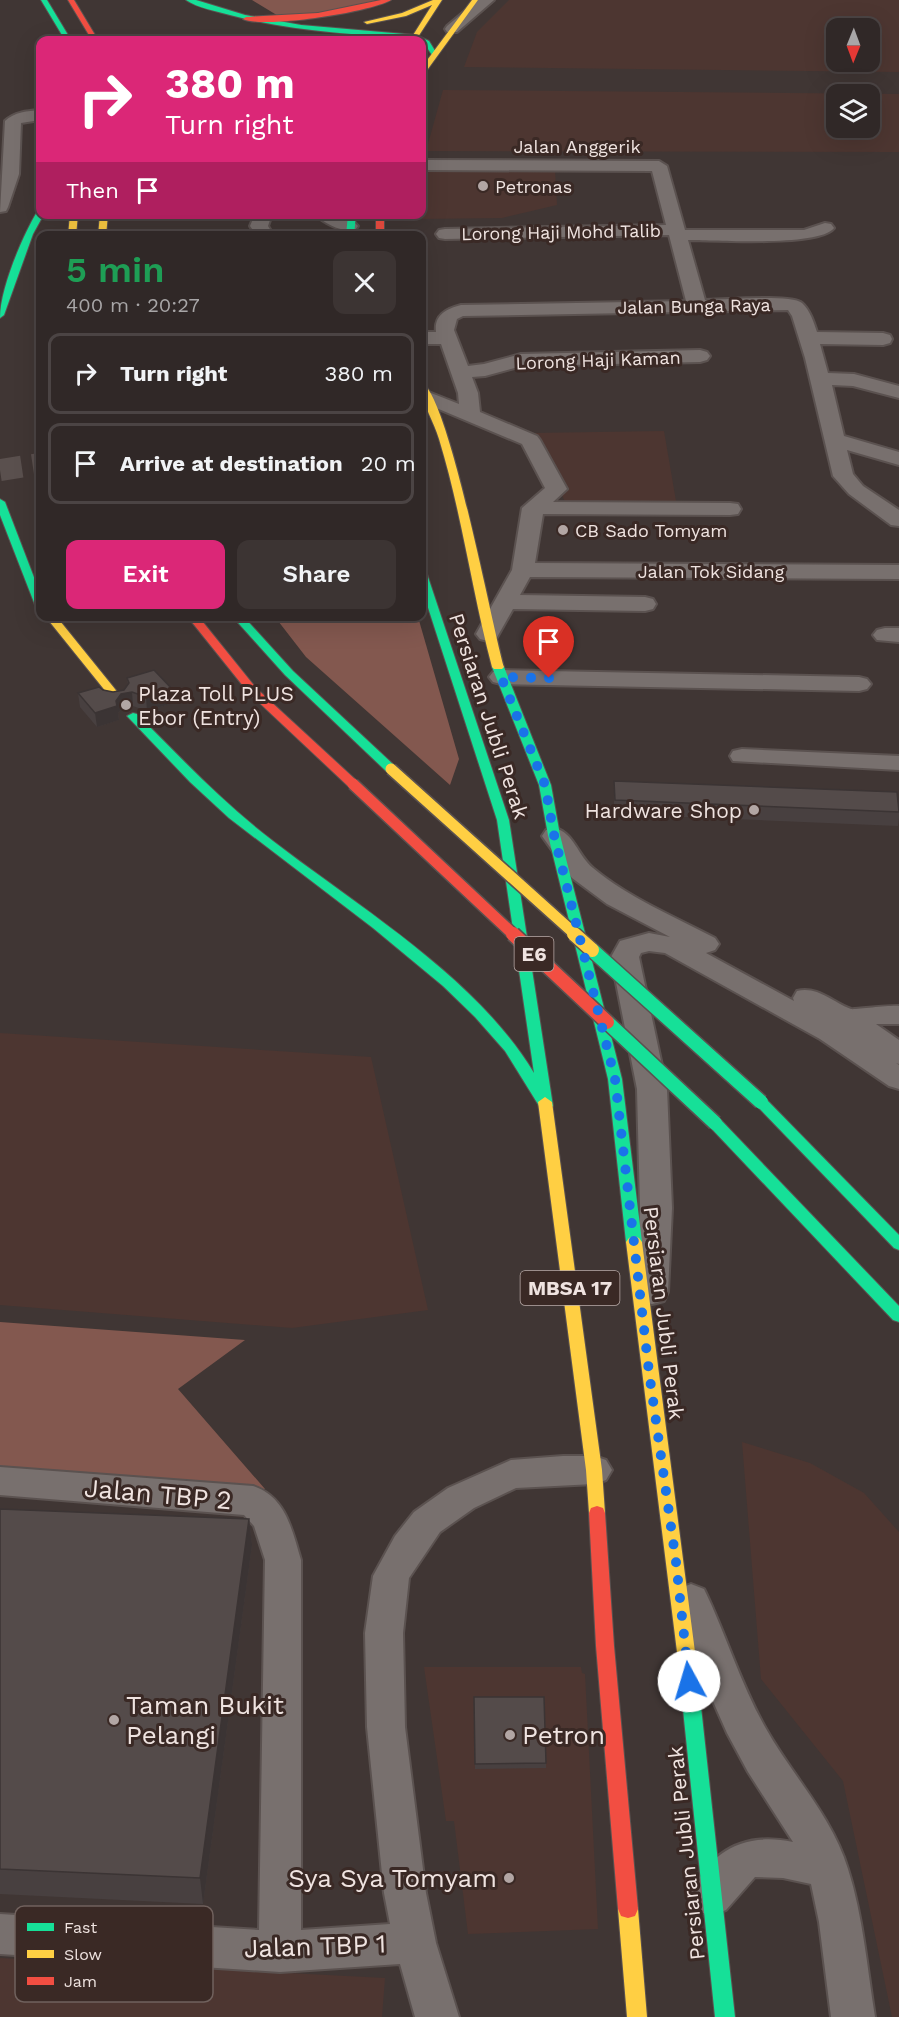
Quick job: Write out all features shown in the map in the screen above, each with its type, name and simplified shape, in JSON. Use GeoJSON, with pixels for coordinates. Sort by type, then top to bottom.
{"type":"FeatureCollection","features":[{"type":"Feature","properties":{"kind":"main road"},"geometry":{"type":"LineString","coordinates":[[44,0],[66,36]]}},
{"type":"Feature","properties":{"kind":"main road"},"geometry":{"type":"LineString","coordinates":[[71,0],[93,36]]}},
{"type":"Feature","properties":{"kind":"main road"},"geometry":{"type":"LineString","coordinates":[[189,0],[214,11],[246,19],[299,28],[383,36]]}},
{"type":"Feature","properties":{"kind":"main road"},"geometry":{"type":"LineString","coordinates":[[246,19],[277,20],[330,15],[388,0]]}},
{"type":"Feature","properties":{"kind":"main road"},"geometry":{"type":"LineString","coordinates":[[299,28],[385,20],[418,10],[439,0]]}},
{"type":"Feature","properties":{"kind":"main road"},"geometry":{"type":"LineString","coordinates":[[416,36],[439,0]]}},
{"type":"Feature","properties":{"kind":"main road"},"geometry":{"type":"LineString","coordinates":[[426,65],[475,0]]}},
{"type":"Feature","properties":{"kind":"main road"},"geometry":{"type":"LineString","coordinates":[[426,42],[434,54]]}},
{"type":"Feature","properties":{"kind":"main road"},"geometry":{"type":"LineString","coordinates":[[0,315],[21,255],[38,219]]}},
{"type":"Feature","properties":{"kind":"main road","name":"Persiaran Jubli Perak"},"geometry":{"type":"LineString","coordinates":[[426,394],[442,434],[465,522],[488,633],[501,677],[545,785],[554,835],[615,1079],[649,1372],[676,1562],[725,2017]]}},
{"type":"Feature","properties":{"kind":"main road"},"geometry":{"type":"LineString","coordinates":[[447,501],[465,522]]}},
{"type":"Feature","properties":{"kind":"main road"},"geometry":{"type":"LineString","coordinates":[[0,502],[36,596]]}},
{"type":"Feature","properties":{"kind":"main road","name":"Persiaran Jubli Perak"},"geometry":{"type":"LineString","coordinates":[[426,586],[503,820],[546,1106],[594,1470],[606,1658],[637,2017]]}},
{"type":"Feature","properties":{"kind":"main road"},"geometry":{"type":"LineString","coordinates":[[54,621],[115,696]]}},
{"type":"Feature","properties":{"kind":"main road","name":"E6"},"geometry":{"type":"LineString","coordinates":[[196,621],[252,690],[715,1124],[899,1316]]}},
{"type":"Feature","properties":{"kind":"main road","name":"E6"},"geometry":{"type":"LineString","coordinates":[[242,621],[289,673],[391,768],[761,1102],[899,1244]]}},
{"type":"Feature","properties":{"kind":"main road"},"geometry":{"type":"LineString","coordinates":[[133,716],[230,813],[308,876],[402,945],[464,998],[506,1043],[546,1106]]}},
{"type":"Feature","properties":{"kind":"street"},"geometry":{"type":"LineString","coordinates":[[452,29],[487,0]]}},
{"type":"Feature","properties":{"kind":"street"},"geometry":{"type":"LineString","coordinates":[[0,207],[13,121],[36,115]]}},
{"type":"Feature","properties":{"kind":"street","name":"Jalan Anggerik"},"geometry":{"type":"LineString","coordinates":[[426,165],[659,166],[698,306]]}},
{"type":"Feature","properties":{"kind":"street"},"geometry":{"type":"LineString","coordinates":[[335,219],[350,225]]}},
{"type":"Feature","properties":{"kind":"street"},"geometry":{"type":"LineString","coordinates":[[710,242],[806,235],[825,228]]}},
{"type":"Feature","properties":{"kind":"street","name":"Lorong Haji Mohd Talib"},"geometry":{"type":"LineString","coordinates":[[445,234],[678,232],[735,239]]}},
{"type":"Feature","properties":{"kind":"street"},"geometry":{"type":"LineString","coordinates":[[735,239],[802,242]]}},
{"type":"Feature","properties":{"kind":"street","name":"Jalan Bunga Raya"},"geometry":{"type":"LineString","coordinates":[[470,415],[445,321],[448,315],[461,311],[788,304],[796,306],[809,338],[843,476],[856,490],[899,520]]}},
{"type":"Feature","properties":{"kind":"street"},"geometry":{"type":"LineString","coordinates":[[426,338],[449,338]]}},
{"type":"Feature","properties":{"kind":"street"},"geometry":{"type":"LineString","coordinates":[[809,338],[884,339]]}},
{"type":"Feature","properties":{"kind":"street","name":"Lorong Haji Kaman"},"geometry":{"type":"LineString","coordinates":[[426,386],[521,360],[700,356]]}},
{"type":"Feature","properties":{"kind":"street"},"geometry":{"type":"LineString","coordinates":[[820,378],[854,380],[899,392]]}},
{"type":"Feature","properties":{"kind":"street"},"geometry":{"type":"LineString","coordinates":[[426,389],[470,415],[530,440],[556,489],[533,508],[523,570],[488,633]]}},
{"type":"Feature","properties":{"kind":"street"},"geometry":{"type":"LineString","coordinates":[[834,439],[899,459]]}},
{"type":"Feature","properties":{"kind":"street"},"geometry":{"type":"LineString","coordinates":[[533,508],[730,509]]}},
{"type":"Feature","properties":{"kind":"street","name":"Jalan Tok Sidang"},"geometry":{"type":"LineString","coordinates":[[523,570],[899,572]]}},
{"type":"Feature","properties":{"kind":"street"},"geometry":{"type":"LineString","coordinates":[[506,602],[645,604]]}},
{"type":"Feature","properties":{"kind":"street"},"geometry":{"type":"LineString","coordinates":[[501,677],[860,684]]}},
{"type":"Feature","properties":{"kind":"street"},"geometry":{"type":"LineString","coordinates":[[742,756],[899,763]]}},
{"type":"Feature","properties":{"kind":"street"},"geometry":{"type":"LineString","coordinates":[[554,835],[581,872],[617,898],[840,1026],[899,1079]]}},
{"type":"Feature","properties":{"kind":"street"},"geometry":{"type":"LineString","coordinates":[[649,1372],[656,1208],[652,1089],[625,957],[630,947],[649,942],[672,946],[899,1054]]}},
{"type":"Feature","properties":{"kind":"street"},"geometry":{"type":"LineString","coordinates":[[840,1026],[874,1013],[899,1015]]}},
{"type":"Feature","properties":{"kind":"street"},"geometry":{"type":"LineString","coordinates":[[437,2017],[415,1943],[405,1893],[386,1727],[384,1633],[391,1576],[408,1547],[427,1522],[461,1498],[511,1474],[594,1470]]}},
{"type":"Feature","properties":{"kind":"street","name":"Jalan TBP 2"},"geometry":{"type":"LineString","coordinates":[[0,1481],[253,1502],[270,1518],[283,1560],[280,1952]]}},
{"type":"Feature","properties":{"kind":"street"},"geometry":{"type":"LineString","coordinates":[[676,1562],[725,1686],[761,1758],[811,1833],[832,1887],[853,2017]]}},
{"type":"Feature","properties":{"kind":"street"},"geometry":{"type":"LineString","coordinates":[[711,1896],[741,1863],[755,1857],[782,1858],[832,1887]]}},
{"type":"Feature","properties":{"kind":"street","name":"Jalan TBP 1"},"geometry":{"type":"LineString","coordinates":[[0,1934],[15,1935]]}},
{"type":"Feature","properties":{"kind":"street","name":"Jalan TBP 1"},"geometry":{"type":"LineString","coordinates":[[213,1948],[280,1952],[415,1943]]}},
{"type":"Feature","properties":{"kind":"shaded area"},"geometry":{"type":"Polygon","coordinates":[[[252,0],[377,0],[349,9],[280,17],[252,0]]]}},
{"type":"Feature","properties":{"kind":"shaded area"},"geometry":{"type":"Polygon","coordinates":[[[509,0],[899,0],[899,72],[880,72],[880,18],[826,18],[826,71],[464,67],[477,32],[509,0]]]}},
{"type":"Feature","properties":{"kind":"shaded area"},"geometry":{"type":"Polygon","coordinates":[[[443,90],[826,93],[826,138],[880,138],[880,94],[899,94],[899,152],[426,151],[443,90]]]}},
{"type":"Feature","properties":{"kind":"shaded area"},"geometry":{"type":"Polygon","coordinates":[[[426,170],[555,170],[557,205],[502,218],[426,219],[426,170]]]}},
{"type":"Feature","properties":{"kind":"shaded area"},"geometry":{"type":"Polygon","coordinates":[[[664,431],[677,507],[567,506],[533,433],[664,431]]]}},
{"type":"Feature","properties":{"kind":"shaded area"},"geometry":{"type":"Polygon","coordinates":[[[278,621],[419,621],[459,759],[450,785],[306,657],[278,621]]]}},
{"type":"Feature","properties":{"kind":"shaded area"},"geometry":{"type":"Polygon","coordinates":[[[0,1033],[371,1057],[428,1310],[292,1328],[0,1305],[0,1033]]]}},
{"type":"Feature","properties":{"kind":"shaded area"},"geometry":{"type":"Polygon","coordinates":[[[0,1322],[245,1340],[178,1389],[265,1489],[0,1469],[0,1322]]]}},
{"type":"Feature","properties":{"kind":"shaded area"},"geometry":{"type":"Polygon","coordinates":[[[742,1442],[810,1463],[864,1493],[899,1532],[899,2017],[892,2017],[843,1781],[761,1679],[742,1442]]]}},
{"type":"Feature","properties":{"kind":"shaded area"},"geometry":{"type":"Polygon","coordinates":[[[424,1667],[581,1667],[582,1673],[585,1674],[598,1929],[468,1934],[454,1821],[446,1821],[424,1667]]]}},
{"type":"Feature","properties":{"kind":"shaded area"},"geometry":{"type":"Polygon","coordinates":[[[0,1958],[15,1959],[15,2002],[213,2002],[213,1969],[385,1978],[382,2017],[0,2017],[0,1958]]]}},
{"type":"Feature","properties":{"kind":"building"},"geometry":{"type":"Polygon","coordinates":[[[154,670],[172,689],[146,697],[132,692],[121,694],[116,701],[117,706],[95,713],[78,693],[99,687],[113,692],[124,690],[129,683],[127,678],[154,670]]]}},
{"type":"Feature","properties":{"kind":"building"},"geometry":{"type":"Polygon","coordinates":[[[614,781],[897,792],[899,812],[615,800],[614,781]]]}},
{"type":"Feature","properties":{"kind":"building","name":"Taman Bukit Pelangi"},"geometry":{"type":"Polygon","coordinates":[[[0,1509],[249,1519],[200,1878],[0,1869],[0,1509]]]}},
{"type":"Feature","properties":{"kind":"building","name":"Petron"},"geometry":{"type":"Polygon","coordinates":[[[474,1697],[544,1697],[546,1763],[475,1764],[474,1697]]]}},
{"type":"Feature","properties":{"kind":"tunnel"},"geometry":{"type":"LineString","coordinates":[[0,470],[36,465]]}},
{"type":"Feature","properties":{"kind":"traffic: fast"},"geometry":{"type":"LineString","coordinates":[[44,0],[66,36]]}},
{"type":"Feature","properties":{"kind":"traffic: fast"},"geometry":{"type":"LineString","coordinates":[[189,0],[245,17],[301,27],[404,36]]}},
{"type":"Feature","properties":{"kind":"traffic: fast"},"geometry":{"type":"LineString","coordinates":[[426,42],[434,54]]}},
{"type":"Feature","properties":{"kind":"traffic: fast"},"geometry":{"type":"LineString","coordinates":[[0,315],[29,234],[37,219]]}},
{"type":"Feature","properties":{"kind":"traffic: fast"},"geometry":{"type":"LineString","coordinates":[[350,231],[352,219]]}},
{"type":"Feature","properties":{"kind":"traffic: fast"},"geometry":{"type":"LineString","coordinates":[[0,502],[36,595]]}},
{"type":"Feature","properties":{"kind":"traffic: fast"},"geometry":{"type":"LineString","coordinates":[[426,586],[503,820],[545,1102]]}},
{"type":"Feature","properties":{"kind":"traffic: fast"},"geometry":{"type":"LineString","coordinates":[[242,621],[289,673],[391,769]]}},
{"type":"Feature","properties":{"kind":"traffic: fast"},"geometry":{"type":"LineString","coordinates":[[498,667],[545,785],[554,835],[615,1079],[634,1242]]}},
{"type":"Feature","properties":{"kind":"traffic: fast"},"geometry":{"type":"LineString","coordinates":[[133,716],[194,779],[233,815],[378,925],[448,983],[510,1048],[546,1106]]}},
{"type":"Feature","properties":{"kind":"traffic: fast"},"geometry":{"type":"LineString","coordinates":[[592,950],[761,1102]]}},
{"type":"Feature","properties":{"kind":"traffic: fast"},"geometry":{"type":"LineString","coordinates":[[607,1022],[715,1123]]}},
{"type":"Feature","properties":{"kind":"traffic: fast"},"geometry":{"type":"LineString","coordinates":[[761,1102],[899,1244]]}},
{"type":"Feature","properties":{"kind":"traffic: fast"},"geometry":{"type":"LineString","coordinates":[[715,1123],[899,1316]]}},
{"type":"Feature","properties":{"kind":"traffic: fast"},"geometry":{"type":"LineString","coordinates":[[686,1652],[725,2017]]}},
{"type":"Feature","properties":{"kind":"traffic: slow"},"geometry":{"type":"LineString","coordinates":[[416,36],[439,0]]}},
{"type":"Feature","properties":{"kind":"traffic: slow"},"geometry":{"type":"LineString","coordinates":[[367,22],[404,15],[439,0]]}},
{"type":"Feature","properties":{"kind":"traffic: slow"},"geometry":{"type":"LineString","coordinates":[[426,66],[475,0]]}},
{"type":"Feature","properties":{"kind":"traffic: slow"},"geometry":{"type":"LineString","coordinates":[[72,231],[74,219]]}},
{"type":"Feature","properties":{"kind":"traffic: slow"},"geometry":{"type":"LineString","coordinates":[[102,231],[104,219]]}},
{"type":"Feature","properties":{"kind":"traffic: slow"},"geometry":{"type":"LineString","coordinates":[[426,395],[451,462],[498,667]]}},
{"type":"Feature","properties":{"kind":"traffic: slow"},"geometry":{"type":"LineString","coordinates":[[54,621],[115,696]]}},
{"type":"Feature","properties":{"kind":"traffic: slow"},"geometry":{"type":"LineString","coordinates":[[391,769],[592,950]]}},
{"type":"Feature","properties":{"kind":"traffic: slow"},"geometry":{"type":"LineString","coordinates":[[545,1102],[594,1470],[597,1513]]}},
{"type":"Feature","properties":{"kind":"traffic: slow"},"geometry":{"type":"LineString","coordinates":[[634,1242],[686,1652]]}},
{"type":"Feature","properties":{"kind":"traffic: slow"},"geometry":{"type":"LineString","coordinates":[[628,1909],[637,2017]]}},
{"type":"Feature","properties":{"kind":"traffic: jam"},"geometry":{"type":"LineString","coordinates":[[71,0],[93,36]]}},
{"type":"Feature","properties":{"kind":"traffic: jam"},"geometry":{"type":"LineString","coordinates":[[246,19],[282,19],[318,15],[388,0]]}},
{"type":"Feature","properties":{"kind":"traffic: jam"},"geometry":{"type":"LineString","coordinates":[[380,219],[380,231]]}},
{"type":"Feature","properties":{"kind":"traffic: jam"},"geometry":{"type":"LineString","coordinates":[[196,621],[252,690],[353,784]]}},
{"type":"Feature","properties":{"kind":"traffic: jam"},"geometry":{"type":"LineString","coordinates":[[353,784],[607,1022]]}},
{"type":"Feature","properties":{"kind":"traffic: jam"},"geometry":{"type":"LineString","coordinates":[[597,1513],[605,1646],[628,1909]]}},
{"type":"Feature","properties":{"kind":"place","name":"Petronas"},"geometry":{"type":"Point","coordinates":[483,186]}},
{"type":"Feature","properties":{"kind":"place","name":"CB Sado Tomyam"},"geometry":{"type":"Point","coordinates":[563,530]}},
{"type":"Feature","properties":{"kind":"place","name":"Plaza Toll PLUS Ebor (Entry)"},"geometry":{"type":"Point","coordinates":[126,705]}},
{"type":"Feature","properties":{"kind":"place","name":"Hardware Shop"},"geometry":{"type":"Point","coordinates":[754,810]}},
{"type":"Feature","properties":{"kind":"place","name":"Taman Bukit Pelangi"},"geometry":{"type":"Point","coordinates":[114,1720]}},
{"type":"Feature","properties":{"kind":"place","name":"Petron"},"geometry":{"type":"Point","coordinates":[510,1735]}},
{"type":"Feature","properties":{"kind":"place","name":"Sya Sya Tomyam"},"geometry":{"type":"Point","coordinates":[509,1878]}},
{"type":"Feature","properties":{"kind":"route"},"geometry":{"type":"LineString","coordinates":[[549,678],[501,677],[545,785],[554,835],[615,1079],[649,1372],[676,1562],[689,1681]]}}]}
